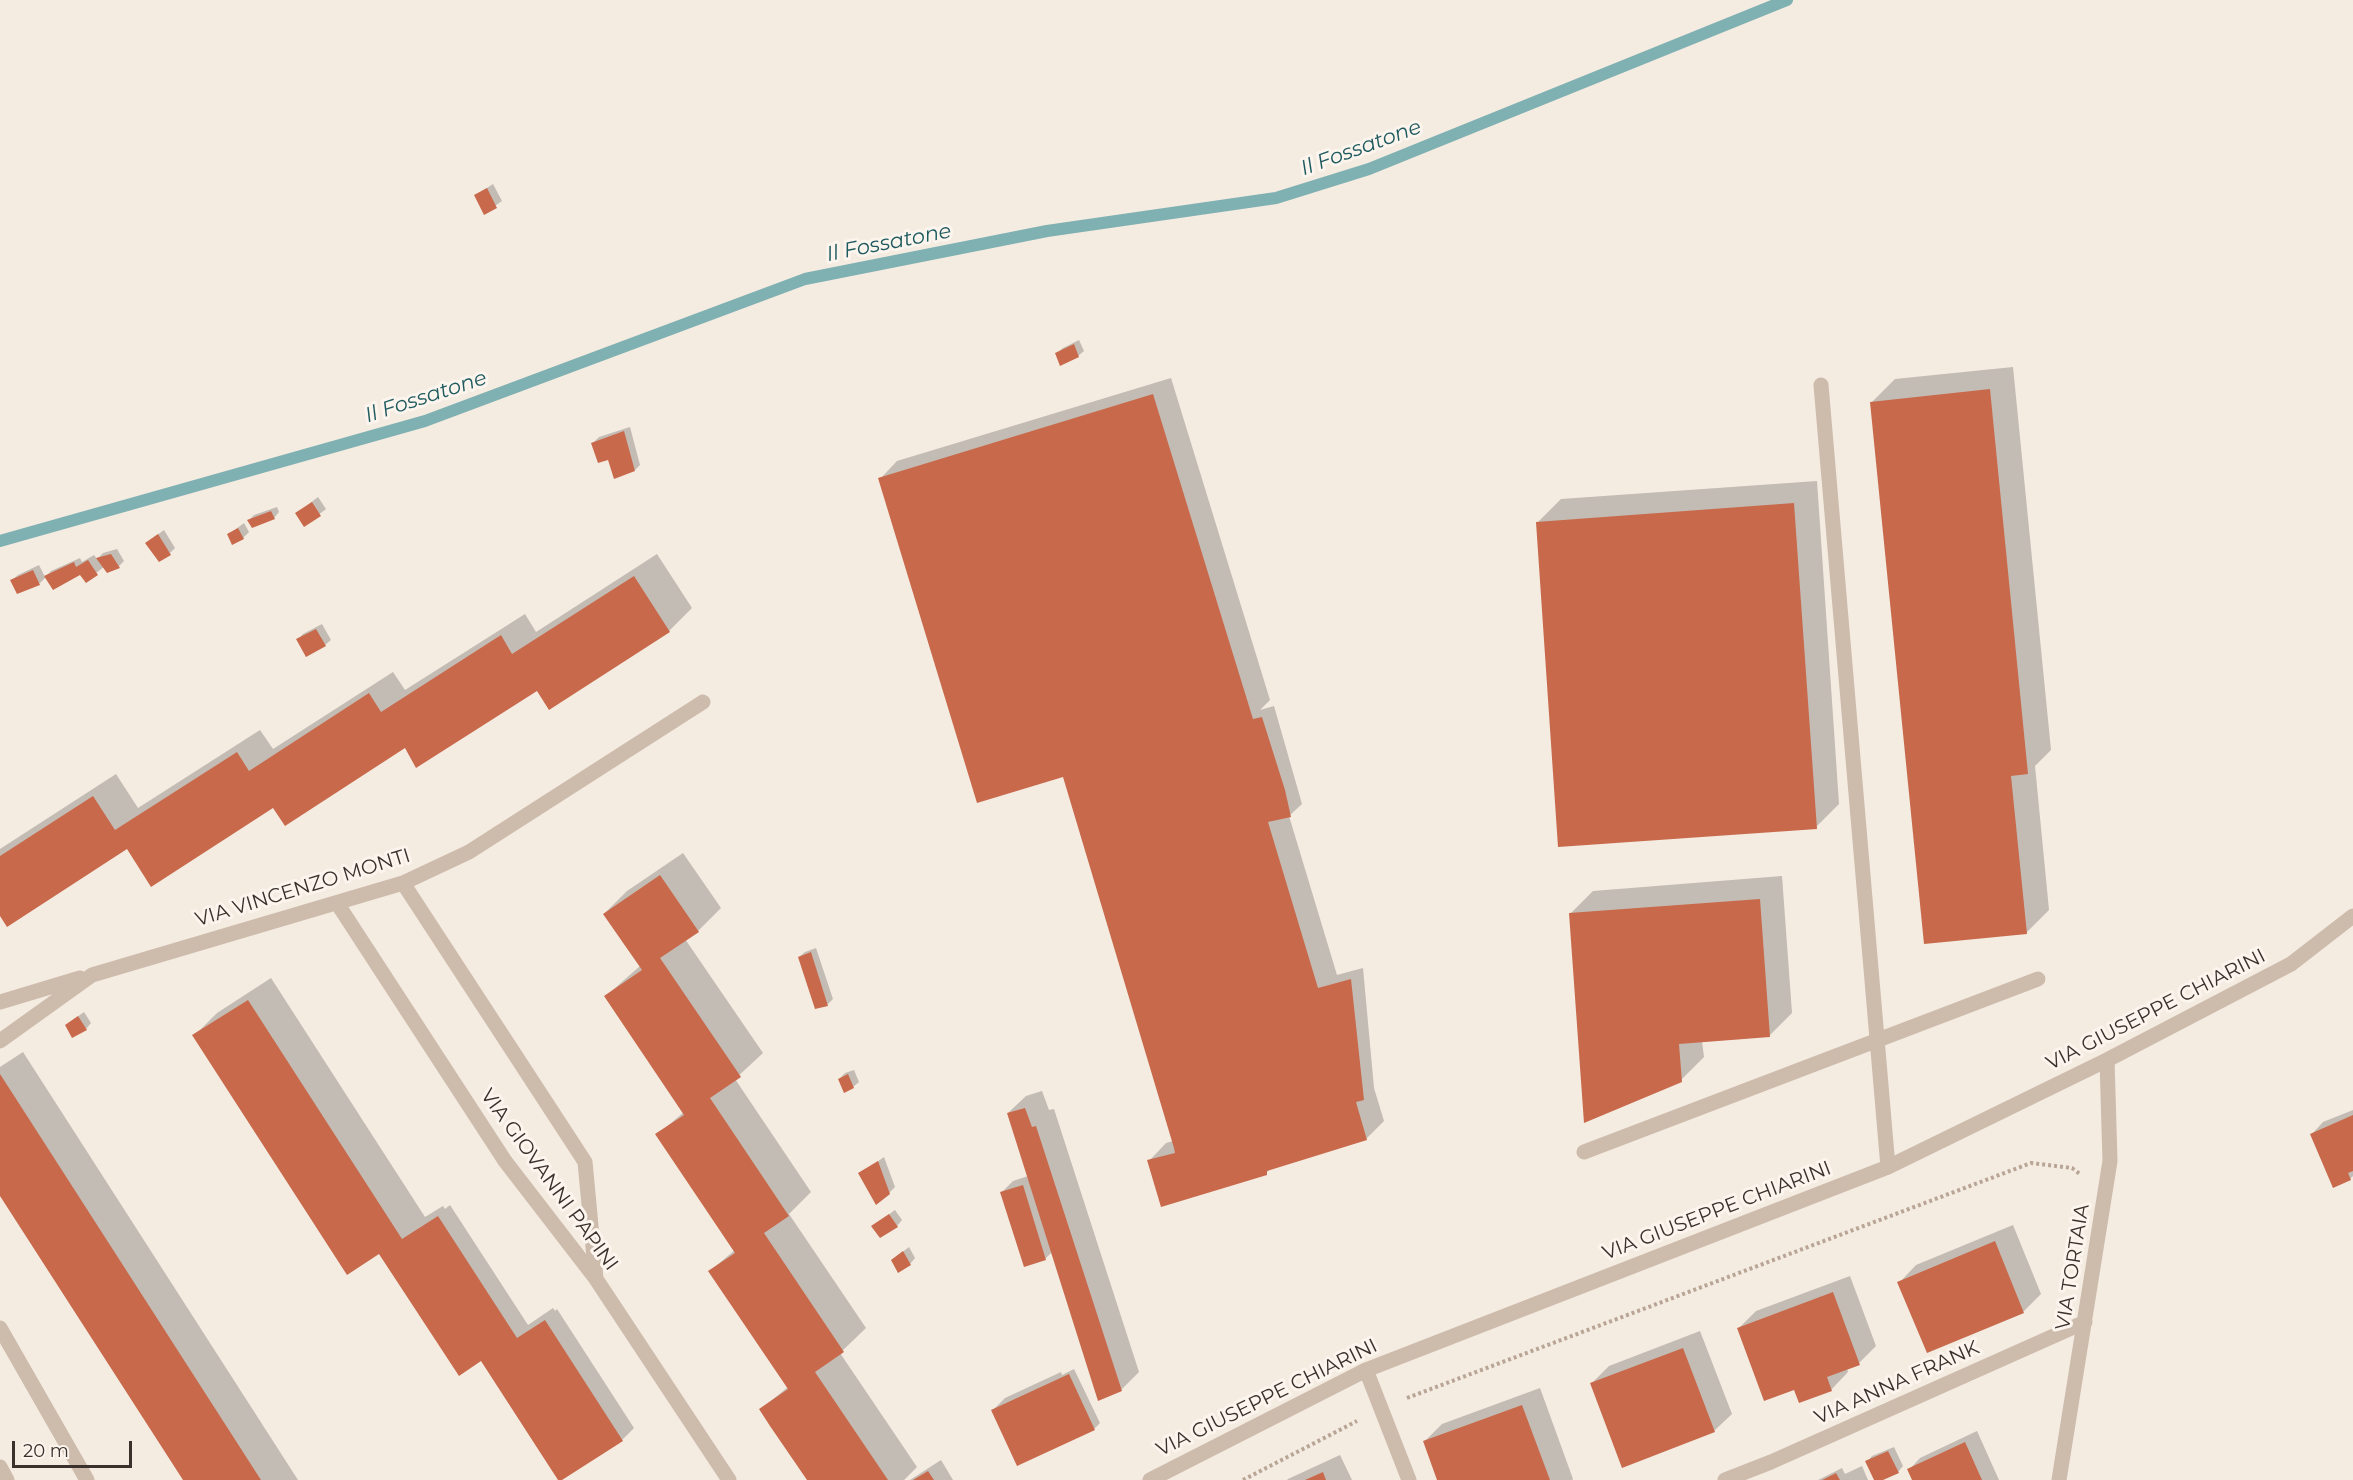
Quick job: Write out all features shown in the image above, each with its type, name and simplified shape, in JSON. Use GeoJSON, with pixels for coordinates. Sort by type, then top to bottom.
{"type":"FeatureCollection","features":[{"type":"Feature","properties":{"kind":"street"},"geometry":{"type":"LineString","coordinates":[[1821,385],[1888,1167]]}},
{"type":"Feature","properties":{"kind":"street","name":"VIA VINCENZO MONTI"},"geometry":{"type":"LineString","coordinates":[[0,1041],[92,975],[403,883],[469,852],[703,702]]}},
{"type":"Feature","properties":{"kind":"street"},"geometry":{"type":"LineString","coordinates":[[403,883],[585,1162],[596,1279]]}},
{"type":"Feature","properties":{"kind":"street","name":"VIA GIOVANNI PAPINI"},"geometry":{"type":"LineString","coordinates":[[337,903],[505,1161],[596,1279],[729,1480]]}},
{"type":"Feature","properties":{"kind":"street","name":"VIA GIUSEPPE CHIARINI"},"geometry":{"type":"LineString","coordinates":[[1150,1480],[1366,1370],[1888,1167],[2107,1060],[2291,964],[2353,916]]}},
{"type":"Feature","properties":{"kind":"street"},"geometry":{"type":"LineString","coordinates":[[0,1002],[92,975]]}},
{"type":"Feature","properties":{"kind":"street"},"geometry":{"type":"LineString","coordinates":[[1584,1152],[2038,979]]}},
{"type":"Feature","properties":{"kind":"street","name":"VIA TORTAIA"},"geometry":{"type":"LineString","coordinates":[[2059,1480],[2110,1161],[2107,1060]]}},
{"type":"Feature","properties":{"kind":"street","name":"VIA ANNA FRANK"},"geometry":{"type":"LineString","coordinates":[[1725,1480],[1771,1462],[2085,1322]]}},
{"type":"Feature","properties":{"kind":"street"},"geometry":{"type":"LineString","coordinates":[[0,1328],[87,1480]]}},
{"type":"Feature","properties":{"kind":"street"},"geometry":{"type":"LineString","coordinates":[[1366,1370],[1409,1480]]}},
{"type":"Feature","properties":{"kind":"street"},"geometry":{"type":"LineString","coordinates":[[0,1467],[8,1480]]}},
{"type":"Feature","properties":{"kind":"path"},"geometry":{"type":"LineString","coordinates":[[1243,1480],[1381,1408],[2031,1163],[2072,1168],[2106,1193]]}},
{"type":"Feature","properties":{"kind":"building"},"geometry":{"type":"Polygon","coordinates":[[[487,188],[497,208],[484,215],[474,195],[487,188]]]}},
{"type":"Feature","properties":{"kind":"building"},"geometry":{"type":"Polygon","coordinates":[[[1074,344],[1079,357],[1060,366],[1055,353],[1074,344]]]}},
{"type":"Feature","properties":{"kind":"building"},"geometry":{"type":"Polygon","coordinates":[[[1990,389],[2028,774],[2011,776],[2027,934],[1924,944],[1870,402],[1990,389]]]}},
{"type":"Feature","properties":{"kind":"building"},"geometry":{"type":"Polygon","coordinates":[[[1153,394],[1253,719],[1262,717],[1285,790],[1291,817],[1268,822],[1318,988],[1351,979],[1364,1100],[1356,1102],[1367,1140],[1267,1171],[1267,1175],[1161,1207],[1147,1160],[1175,1153],[1174,1148],[1063,777],[977,803],[878,478],[1153,394]]]}},
{"type":"Feature","properties":{"kind":"building"},"geometry":{"type":"Polygon","coordinates":[[[624,431],[635,471],[614,479],[608,460],[598,463],[591,443],[624,431]]]}},
{"type":"Feature","properties":{"kind":"building"},"geometry":{"type":"Polygon","coordinates":[[[312,502],[321,516],[304,527],[295,513],[312,502]]]}},
{"type":"Feature","properties":{"kind":"building"},"geometry":{"type":"Polygon","coordinates":[[[1794,503],[1817,829],[1558,847],[1536,522],[1794,503]]]}},
{"type":"Feature","properties":{"kind":"building"},"geometry":{"type":"Polygon","coordinates":[[[271,511],[275,519],[252,528],[247,520],[271,511]]]}},
{"type":"Feature","properties":{"kind":"building"},"geometry":{"type":"Polygon","coordinates":[[[238,528],[244,539],[232,545],[227,534],[238,528]]]}},
{"type":"Feature","properties":{"kind":"building"},"geometry":{"type":"Polygon","coordinates":[[[158,534],[171,555],[159,562],[145,543],[158,534]]]}},
{"type":"Feature","properties":{"kind":"building"},"geometry":{"type":"Polygon","coordinates":[[[111,554],[120,568],[107,573],[96,558],[111,554]]]}},
{"type":"Feature","properties":{"kind":"building"},"geometry":{"type":"Polygon","coordinates":[[[88,560],[98,575],[86,583],[80,575],[53,590],[44,576],[74,562],[76,567],[88,560]]]}},
{"type":"Feature","properties":{"kind":"building"},"geometry":{"type":"Polygon","coordinates":[[[33,570],[40,585],[17,594],[10,580],[33,570]]]}},
{"type":"Feature","properties":{"kind":"building"},"geometry":{"type":"Polygon","coordinates":[[[634,576],[670,632],[549,710],[537,691],[416,768],[405,748],[285,826],[273,808],[151,887],[127,849],[7,927],[0,916],[0,856],[93,796],[115,830],[237,752],[249,771],[369,693],[381,712],[501,635],[512,654],[634,576]]]}},
{"type":"Feature","properties":{"kind":"building"},"geometry":{"type":"Polygon","coordinates":[[[316,629],[326,646],[306,657],[296,639],[316,629]]]}},
{"type":"Feature","properties":{"kind":"building"},"geometry":{"type":"Polygon","coordinates":[[[660,875],[699,932],[660,958],[741,1077],[710,1098],[789,1216],[764,1233],[844,1352],[815,1372],[888,1480],[807,1480],[770,1426],[759,1409],[788,1389],[708,1271],[735,1253],[655,1134],[684,1115],[604,996],[642,970],[603,914],[660,875]]]}},
{"type":"Feature","properties":{"kind":"building"},"geometry":{"type":"Polygon","coordinates":[[[1760,899],[1770,1037],[1679,1044],[1682,1082],[1584,1123],[1569,913],[1760,899]]]}},
{"type":"Feature","properties":{"kind":"building"},"geometry":{"type":"Polygon","coordinates":[[[811,952],[828,1006],[815,1009],[798,957],[811,952]]]}},
{"type":"Feature","properties":{"kind":"building"},"geometry":{"type":"Polygon","coordinates":[[[248,1000],[402,1239],[438,1216],[517,1338],[545,1320],[623,1441],[562,1480],[558,1480],[481,1361],[459,1376],[379,1254],[347,1275],[192,1035],[248,1000]]]}},
{"type":"Feature","properties":{"kind":"building"},"geometry":{"type":"Polygon","coordinates":[[[78,1016],[87,1030],[72,1038],[65,1025],[78,1016]]]}},
{"type":"Feature","properties":{"kind":"building"},"geometry":{"type":"Polygon","coordinates":[[[0,1074],[261,1480],[183,1480],[0,1196],[0,1074]]]}},
{"type":"Feature","properties":{"kind":"building"},"geometry":{"type":"Polygon","coordinates":[[[848,1074],[854,1088],[844,1093],[838,1079],[848,1074]]]}},
{"type":"Feature","properties":{"kind":"building"},"geometry":{"type":"Polygon","coordinates":[[[1025,1108],[1032,1127],[1036,1126],[1122,1391],[1098,1401],[1007,1113],[1025,1108]]]}},
{"type":"Feature","properties":{"kind":"building"},"geometry":{"type":"Polygon","coordinates":[[[2353,1115],[2353,1171],[2348,1173],[2351,1180],[2333,1188],[2310,1134],[2353,1115]]]}},
{"type":"Feature","properties":{"kind":"building"},"geometry":{"type":"Polygon","coordinates":[[[878,1161],[890,1194],[876,1205],[858,1173],[878,1161]]]}},
{"type":"Feature","properties":{"kind":"building"},"geometry":{"type":"Polygon","coordinates":[[[1023,1185],[1046,1260],[1024,1267],[1000,1192],[1023,1185]]]}},
{"type":"Feature","properties":{"kind":"building"},"geometry":{"type":"Polygon","coordinates":[[[889,1214],[898,1227],[880,1238],[871,1226],[889,1214]]]}},
{"type":"Feature","properties":{"kind":"building"},"geometry":{"type":"Polygon","coordinates":[[[1995,1241],[2024,1313],[1927,1353],[1897,1282],[1995,1241]]]}},
{"type":"Feature","properties":{"kind":"building"},"geometry":{"type":"Polygon","coordinates":[[[903,1251],[911,1265],[898,1273],[891,1260],[903,1251]]]}},
{"type":"Feature","properties":{"kind":"building"},"geometry":{"type":"Polygon","coordinates":[[[1833,1292],[1860,1365],[1827,1377],[1832,1391],[1799,1403],[1794,1390],[1764,1401],[1737,1328],[1833,1292]]]}},
{"type":"Feature","properties":{"kind":"building"},"geometry":{"type":"Polygon","coordinates":[[[1683,1348],[1715,1432],[1622,1468],[1590,1383],[1683,1348]]]}},
{"type":"Feature","properties":{"kind":"building"},"geometry":{"type":"Polygon","coordinates":[[[1069,1374],[1095,1430],[1017,1466],[991,1410],[1069,1374]]]}},
{"type":"Feature","properties":{"kind":"building"},"geometry":{"type":"Polygon","coordinates":[[[1522,1405],[1550,1480],[1437,1480],[1423,1441],[1522,1405]]]}},
{"type":"Feature","properties":{"kind":"building"},"geometry":{"type":"Polygon","coordinates":[[[1965,1442],[1982,1480],[1912,1480],[1907,1469],[1965,1442]]]}},
{"type":"Feature","properties":{"kind":"building"},"geometry":{"type":"Polygon","coordinates":[[[1888,1451],[1899,1473],[1883,1480],[1874,1480],[1865,1461],[1888,1451]]]}},
{"type":"Feature","properties":{"kind":"building"},"geometry":{"type":"Polygon","coordinates":[[[928,1471],[934,1480],[913,1480],[928,1471]]]}},
{"type":"Feature","properties":{"kind":"building"},"geometry":{"type":"Polygon","coordinates":[[[1323,1472],[1326,1480],[1305,1480],[1323,1472]]]}},
{"type":"Feature","properties":{"kind":"building"},"geometry":{"type":"Polygon","coordinates":[[[1836,1473],[1840,1480],[1822,1480],[1836,1473]]]}},
{"type":"Feature","properties":{"kind":"waterway","name":"Il Fossatone"},"geometry":{"type":"LineString","coordinates":[[0,541],[425,421],[805,279],[1047,231],[1276,198],[1369,169],[1787,0]]}}]}
